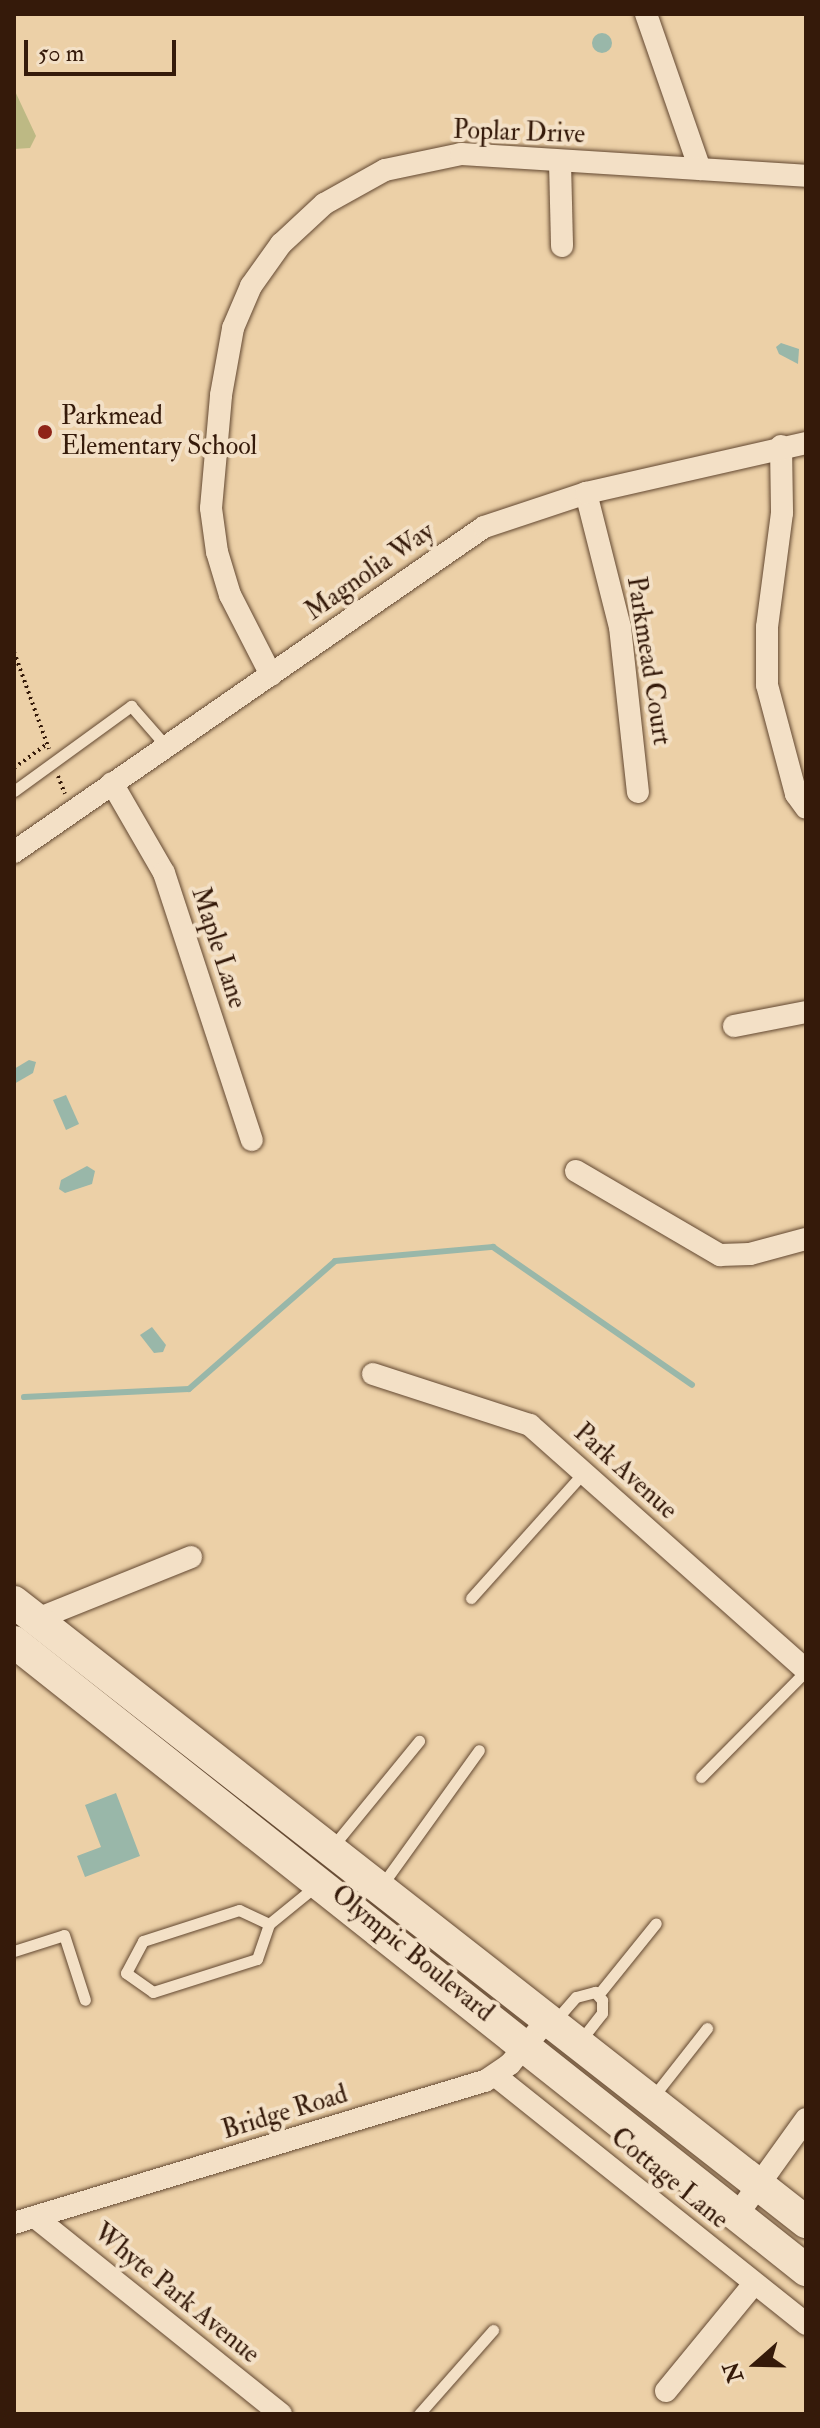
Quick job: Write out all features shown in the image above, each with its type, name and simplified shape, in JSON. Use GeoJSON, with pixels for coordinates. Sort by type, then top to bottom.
{"type":"FeatureCollection","features":[{"type":"Feature","properties":{"kind":"main road","name":"Olympic Boulevard"},"geometry":{"type":"LineString","coordinates":[[25,1610],[342,1854],[806,2222]]}},
{"type":"Feature","properties":{"kind":"main road","name":"Olympic Boulevard"},"geometry":{"type":"LineString","coordinates":[[14,1642],[321,1881],[806,2270]]}},
{"type":"Feature","properties":{"kind":"street"},"geometry":{"type":"LineString","coordinates":[[646,14],[700,169]]}},
{"type":"Feature","properties":{"kind":"street","name":"Poplar Drive"},"geometry":{"type":"LineString","coordinates":[[271,675],[230,595],[217,552],[211,508],[228,355],[251,286],[281,244],[324,204],[385,170],[461,154],[806,176]]}},
{"type":"Feature","properties":{"kind":"street"},"geometry":{"type":"LineString","coordinates":[[560,162],[562,246]]}},
{"type":"Feature","properties":{"kind":"street","name":"Magnolia Way"},"geometry":{"type":"LineString","coordinates":[[14,852],[484,527],[586,493],[781,446],[806,443]]}},
{"type":"Feature","properties":{"kind":"street"},"geometry":{"type":"LineString","coordinates":[[781,446],[782,513],[767,627],[767,685],[780,746],[796,794],[806,808]]}},
{"type":"Feature","properties":{"kind":"street","name":"Parkmead Court"},"geometry":{"type":"LineString","coordinates":[[586,493],[620,627],[638,792]]}},
{"type":"Feature","properties":{"kind":"street","name":"Maple Lane"},"geometry":{"type":"LineString","coordinates":[[112,783],[164,873],[252,1140]]}},
{"type":"Feature","properties":{"kind":"street"},"geometry":{"type":"LineString","coordinates":[[734,1026],[806,1012]]}},
{"type":"Feature","properties":{"kind":"street"},"geometry":{"type":"LineString","coordinates":[[576,1171],[720,1255],[750,1254],[806,1239]]}},
{"type":"Feature","properties":{"kind":"street","name":"Park Avenue"},"geometry":{"type":"LineString","coordinates":[[373,1374],[530,1425],[806,1671]]}},
{"type":"Feature","properties":{"kind":"street"},"geometry":{"type":"LineString","coordinates":[[25,1610],[191,1557]]}},
{"type":"Feature","properties":{"kind":"street","name":"Bridge Road"},"geometry":{"type":"LineString","coordinates":[[24,2220],[497,2077],[551,2020]]}},
{"type":"Feature","properties":{"kind":"street","name":"Cottage Lane"},"geometry":{"type":"LineString","coordinates":[[497,2077],[806,2324]]}},
{"type":"Feature","properties":{"kind":"street"},"geometry":{"type":"LineString","coordinates":[[737,2215],[757,2182],[806,2119]]}},
{"type":"Feature","properties":{"kind":"street","name":"Whyte Park Avenue"},"geometry":{"type":"LineString","coordinates":[[24,2220],[281,2414]]}},
{"type":"Feature","properties":{"kind":"street"},"geometry":{"type":"LineString","coordinates":[[666,2391],[754,2284]]}},
{"type":"Feature","properties":{"kind":"lane"},"geometry":{"type":"LineString","coordinates":[[14,791],[131,706],[166,746]]}},
{"type":"Feature","properties":{"kind":"lane"},"geometry":{"type":"LineString","coordinates":[[471,1598],[583,1473]]}},
{"type":"Feature","properties":{"kind":"lane"},"geometry":{"type":"LineString","coordinates":[[701,1777],[806,1671]]}},
{"type":"Feature","properties":{"kind":"lane"},"geometry":{"type":"LineString","coordinates":[[269,1924],[239,1910],[143,1941],[126,1973],[153,1992],[257,1959],[269,1924],[321,1881],[419,1741]]}},
{"type":"Feature","properties":{"kind":"lane"},"geometry":{"type":"LineString","coordinates":[[381,1885],[479,1750]]}},
{"type":"Feature","properties":{"kind":"lane"},"geometry":{"type":"LineString","coordinates":[[598,1995],[656,1923]]}},
{"type":"Feature","properties":{"kind":"lane"},"geometry":{"type":"LineString","coordinates":[[14,1951],[64,1935],[85,2000]]}},
{"type":"Feature","properties":{"kind":"lane"},"geometry":{"type":"LineString","coordinates":[[551,2020],[585,1991],[598,1995]]}},
{"type":"Feature","properties":{"kind":"lane"},"geometry":{"type":"LineString","coordinates":[[580,2042],[602,2013],[598,1995]]}},
{"type":"Feature","properties":{"kind":"lane"},"geometry":{"type":"LineString","coordinates":[[651,2099],[707,2028]]}},
{"type":"Feature","properties":{"kind":"lane"},"geometry":{"type":"LineString","coordinates":[[419,2414],[493,2330]]}},
{"type":"Feature","properties":{"kind":"path"},"geometry":{"type":"LineString","coordinates":[[14,652],[66,796]]}},
{"type":"Feature","properties":{"kind":"path"},"geometry":{"type":"LineString","coordinates":[[14,768],[47,744]]}},
{"type":"Feature","properties":{"kind":"shaded area"},"geometry":{"type":"Polygon","coordinates":[[[602,33],[609,36],[612,43],[609,50],[602,53],[595,50],[592,43],[595,36],[602,33]]]}},
{"type":"Feature","properties":{"kind":"shaded area"},"geometry":{"type":"Polygon","coordinates":[[[14,89],[36,136],[30,148],[14,149],[14,89]]]}},
{"type":"Feature","properties":{"kind":"shaded area"},"geometry":{"type":"Polygon","coordinates":[[[781,343],[799,349],[798,364],[779,354],[776,347],[781,343]]]}},
{"type":"Feature","properties":{"kind":"shaded area"},"geometry":{"type":"Polygon","coordinates":[[[29,1060],[36,1062],[33,1073],[14,1084],[14,1069],[29,1060]]]}},
{"type":"Feature","properties":{"kind":"shaded area"},"geometry":{"type":"Polygon","coordinates":[[[66,1095],[79,1124],[66,1130],[53,1100],[66,1095]]]}},
{"type":"Feature","properties":{"kind":"shaded area"},"geometry":{"type":"Polygon","coordinates":[[[87,1166],[95,1171],[92,1184],[65,1193],[59,1189],[61,1180],[87,1166]]]}},
{"type":"Feature","properties":{"kind":"shaded area"},"geometry":{"type":"Polygon","coordinates":[[[152,1327],[166,1345],[163,1352],[154,1353],[140,1335],[152,1327]]]}},
{"type":"Feature","properties":{"kind":"shaded area"},"geometry":{"type":"Polygon","coordinates":[[[116,1793],[140,1856],[85,1877],[77,1856],[101,1847],[85,1805],[116,1793]]]}},
{"type":"Feature","properties":{"kind":"waterway"},"geometry":{"type":"LineString","coordinates":[[24,1397],[189,1389],[335,1261],[493,1247],[692,1385]]}},
{"type":"Feature","properties":{"kind":"place","name":"Parkmead Elementary School"},"geometry":{"type":"Point","coordinates":[45,432]}}]}
